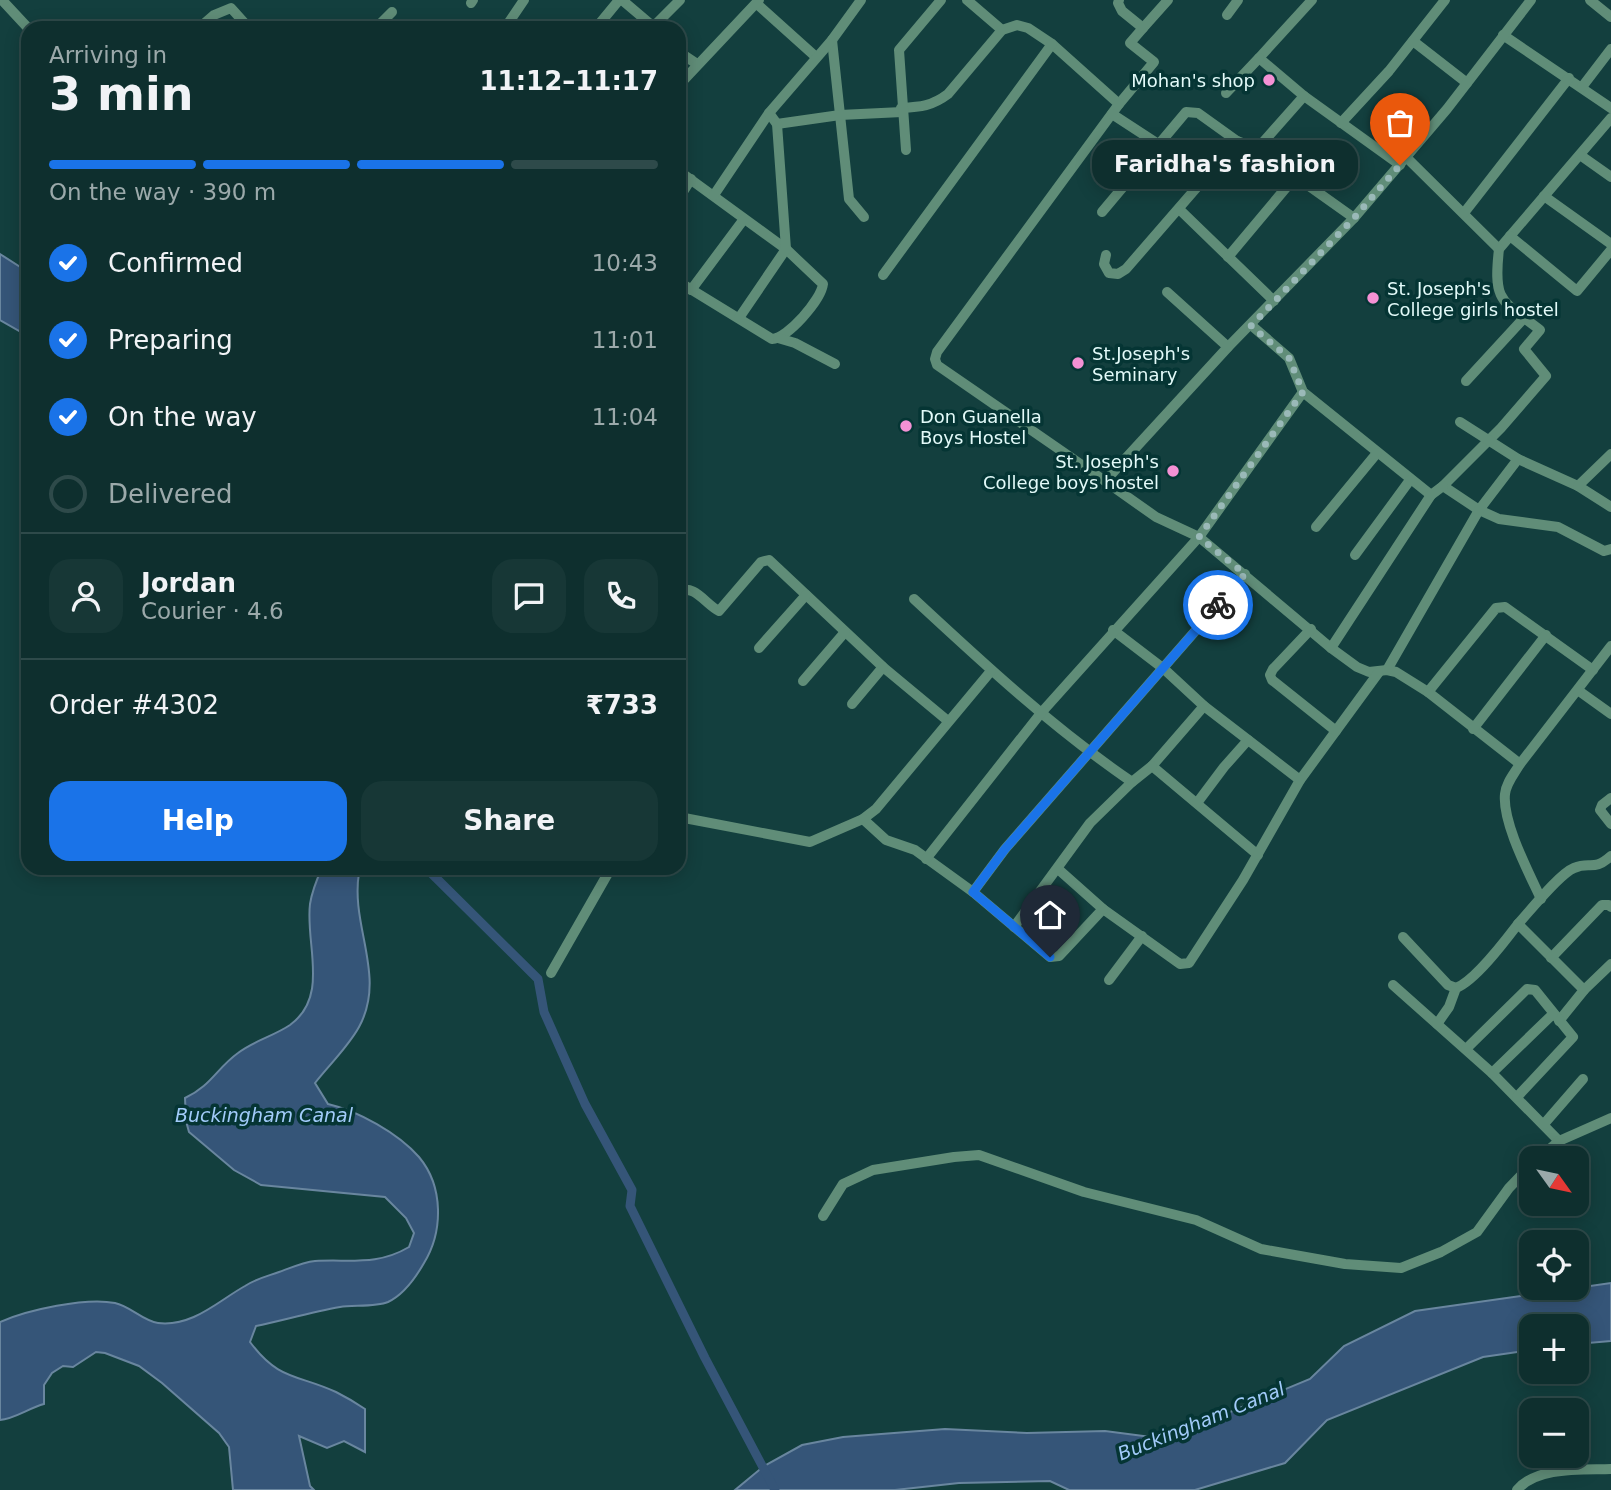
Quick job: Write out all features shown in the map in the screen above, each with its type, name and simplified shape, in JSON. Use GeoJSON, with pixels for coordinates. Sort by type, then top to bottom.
{"type":"FeatureCollection","features":[{"type":"Feature","properties":{"kind":"street"},"geometry":{"type":"LineString","coordinates":[[1,0],[21,21]]}},
{"type":"Feature","properties":{"kind":"street"},"geometry":{"type":"LineString","coordinates":[[510,21],[524,0]]}},
{"type":"Feature","properties":{"kind":"street"},"geometry":{"type":"LineString","coordinates":[[602,21],[621,0],[646,21]]}},
{"type":"Feature","properties":{"kind":"street"},"geometry":{"type":"LineString","coordinates":[[659,21],[680,0]]}},
{"type":"Feature","properties":{"kind":"street"},"geometry":{"type":"LineString","coordinates":[[714,195],[769,113],[832,40],[861,0]]}},
{"type":"Feature","properties":{"kind":"street"},"geometry":{"type":"LineString","coordinates":[[906,150],[901,110],[899,50],[940,0]]}},
{"type":"Feature","properties":{"kind":"street"},"geometry":{"type":"LineString","coordinates":[[967,0],[1002,30]]}},
{"type":"Feature","properties":{"kind":"street"},"geometry":{"type":"LineString","coordinates":[[1119,0],[1122,11],[1143,28]]}},
{"type":"Feature","properties":{"kind":"street"},"geometry":{"type":"LineString","coordinates":[[1168,0],[1130,43],[1154,62],[1111,114],[937,352],[937,365],[1156,517],[1199,537],[1331,648],[1363,671],[1383,671],[1405,677],[1428,692],[1517,769]]}},
{"type":"Feature","properties":{"kind":"street"},"geometry":{"type":"LineString","coordinates":[[1227,15],[1238,0]]}},
{"type":"Feature","properties":{"kind":"street"},"geometry":{"type":"LineString","coordinates":[[1227,93],[1312,0]]}},
{"type":"Feature","properties":{"kind":"street"},"geometry":{"type":"LineString","coordinates":[[1341,123],[1389,71],[1445,0]]}},
{"type":"Feature","properties":{"kind":"street"},"geometry":{"type":"LineString","coordinates":[[1105,481],[1404,162],[1531,0]]}},
{"type":"Feature","properties":{"kind":"street"},"geometry":{"type":"LineString","coordinates":[[1590,0],[1611,17]]}},
{"type":"Feature","properties":{"kind":"street"},"geometry":{"type":"LineString","coordinates":[[686,76],[758,2],[816,57]]}},
{"type":"Feature","properties":{"kind":"street"},"geometry":{"type":"LineString","coordinates":[[207,21],[231,4],[243,21]]}},
{"type":"Feature","properties":{"kind":"street"},"geometry":{"type":"LineString","coordinates":[[383,21],[392,12]]}},
{"type":"Feature","properties":{"kind":"street"},"geometry":{"type":"LineString","coordinates":[[778,124],[929,106],[948,94],[1002,30],[1017,25],[1028,27],[1052,44],[1119,104]]}},
{"type":"Feature","properties":{"kind":"street"},"geometry":{"type":"LineString","coordinates":[[1503,35],[1611,108]]}},
{"type":"Feature","properties":{"kind":"street"},"geometry":{"type":"LineString","coordinates":[[832,40],[849,199],[864,217]]}},
{"type":"Feature","properties":{"kind":"street"},"geometry":{"type":"LineString","coordinates":[[1413,41],[1468,83]]}},
{"type":"Feature","properties":{"kind":"street"},"geometry":{"type":"LineString","coordinates":[[883,275],[1052,44]]}},
{"type":"Feature","properties":{"kind":"street"},"geometry":{"type":"LineString","coordinates":[[1582,87],[1611,49]]}},
{"type":"Feature","properties":{"kind":"street"},"geometry":{"type":"LineString","coordinates":[[686,57],[696,64]]}},
{"type":"Feature","properties":{"kind":"street"},"geometry":{"type":"LineString","coordinates":[[1259,58],[1341,123],[1404,162],[1464,213],[1499,249]]}},
{"type":"Feature","properties":{"kind":"street"},"geometry":{"type":"LineString","coordinates":[[1464,213],[1569,78]]}},
{"type":"Feature","properties":{"kind":"street"},"geometry":{"type":"LineString","coordinates":[[1257,149],[1304,96]]}},
{"type":"Feature","properties":{"kind":"street"},"geometry":{"type":"LineString","coordinates":[[1102,212],[1182,114],[1193,111],[1237,141],[1257,149],[1354,218]]}},
{"type":"Feature","properties":{"kind":"street"},"geometry":{"type":"LineString","coordinates":[[739,318],[786,249],[778,124],[769,113]]}},
{"type":"Feature","properties":{"kind":"street"},"geometry":{"type":"LineString","coordinates":[[1111,114],[1158,144]]}},
{"type":"Feature","properties":{"kind":"street"},"geometry":{"type":"LineString","coordinates":[[1331,648],[1432,495],[1488,441],[1546,376],[1524,349],[1540,330],[1502,301],[1496,277],[1499,249],[1611,118]]}},
{"type":"Feature","properties":{"kind":"street"},"geometry":{"type":"LineString","coordinates":[[1107,255],[1104,264],[1109,273],[1118,274],[1126,270],[1237,141]]}},
{"type":"Feature","properties":{"kind":"street"},"geometry":{"type":"LineString","coordinates":[[1580,155],[1611,177]]}},
{"type":"Feature","properties":{"kind":"street"},"geometry":{"type":"LineString","coordinates":[[686,176],[786,249],[823,284],[822,290],[804,315],[778,338]]}},
{"type":"Feature","properties":{"kind":"street"},"geometry":{"type":"LineString","coordinates":[[1228,257],[1295,177]]}},
{"type":"Feature","properties":{"kind":"street"},"geometry":{"type":"LineString","coordinates":[[686,187],[691,179]]}},
{"type":"Feature","properties":{"kind":"street"},"geometry":{"type":"LineString","coordinates":[[1544,196],[1611,244]]}},
{"type":"Feature","properties":{"kind":"street"},"geometry":{"type":"LineString","coordinates":[[1179,209],[1273,301]]}},
{"type":"Feature","properties":{"kind":"street"},"geometry":{"type":"LineString","coordinates":[[691,290],[744,219]]}},
{"type":"Feature","properties":{"kind":"street"},"geometry":{"type":"LineString","coordinates":[[1510,236],[1577,291],[1611,250]]}},
{"type":"Feature","properties":{"kind":"street"},"geometry":{"type":"LineString","coordinates":[[686,287],[772,339],[795,343],[835,365]]}},
{"type":"Feature","properties":{"kind":"street"},"geometry":{"type":"LineString","coordinates":[[1167,292],[1228,347]]}},
{"type":"Feature","properties":{"kind":"street"},"geometry":{"type":"LineString","coordinates":[[1466,381],[1524,318]]}},
{"type":"Feature","properties":{"kind":"street"},"geometry":{"type":"LineString","coordinates":[[1251,326],[1289,358],[1303,392],[1432,495]]}},
{"type":"Feature","properties":{"kind":"street"},"geometry":{"type":"LineString","coordinates":[[926,859],[1041,713],[1199,537],[1303,392]]}},
{"type":"Feature","properties":{"kind":"street"},"geometry":{"type":"LineString","coordinates":[[1460,422],[1517,459],[1578,486],[1611,507]]}},
{"type":"Feature","properties":{"kind":"street"},"geometry":{"type":"LineString","coordinates":[[1316,527],[1377,453]]}},
{"type":"Feature","properties":{"kind":"street"},"geometry":{"type":"LineString","coordinates":[[1578,486],[1611,454]]}},
{"type":"Feature","properties":{"kind":"street"},"geometry":{"type":"LineString","coordinates":[[1058,869],[1103,909],[1180,964],[1189,963],[1258,855],[1300,780],[1383,671],[1479,510],[1517,459]]}},
{"type":"Feature","properties":{"kind":"street"},"geometry":{"type":"LineString","coordinates":[[1355,555],[1410,480]]}},
{"type":"Feature","properties":{"kind":"street"},"geometry":{"type":"LineString","coordinates":[[1443,486],[1479,510],[1499,519],[1558,527],[1604,551],[1611,550]]}},
{"type":"Feature","properties":{"kind":"street"},"geometry":{"type":"LineString","coordinates":[[686,588],[717,611],[721,610],[761,562],[769,560],[883,667],[948,722]]}},
{"type":"Feature","properties":{"kind":"street"},"geometry":{"type":"LineString","coordinates":[[973,892],[1005,849],[1245,574]]}},
{"type":"Feature","properties":{"kind":"street"},"geometry":{"type":"LineString","coordinates":[[759,648],[806,595]]}},
{"type":"Feature","properties":{"kind":"street"},"geometry":{"type":"LineString","coordinates":[[914,599],[991,671],[1041,713],[1132,782]]}},
{"type":"Feature","properties":{"kind":"street"},"geometry":{"type":"LineString","coordinates":[[1428,692],[1496,608],[1505,607],[1593,670]]}},
{"type":"Feature","properties":{"kind":"street"},"geometry":{"type":"LineString","coordinates":[[1311,629],[1270,675],[1272,680],[1336,731]]}},
{"type":"Feature","properties":{"kind":"street"},"geometry":{"type":"LineString","coordinates":[[1113,630],[1300,780]]}},
{"type":"Feature","properties":{"kind":"street"},"geometry":{"type":"LineString","coordinates":[[803,681],[845,632]]}},
{"type":"Feature","properties":{"kind":"street"},"geometry":{"type":"LineString","coordinates":[[1473,729],[1546,635]]}},
{"type":"Feature","properties":{"kind":"street"},"geometry":{"type":"LineString","coordinates":[[1541,899],[1522,859],[1505,807],[1507,785],[1611,646]]}},
{"type":"Feature","properties":{"kind":"street"},"geometry":{"type":"LineString","coordinates":[[852,704],[883,667]]}},
{"type":"Feature","properties":{"kind":"street"},"geometry":{"type":"LineString","coordinates":[[686,818],[810,842],[863,819],[876,809],[991,671]]}},
{"type":"Feature","properties":{"kind":"street"},"geometry":{"type":"LineString","coordinates":[[1579,691],[1611,714]]}},
{"type":"Feature","properties":{"kind":"street"},"geometry":{"type":"LineString","coordinates":[[1014,927],[1090,823],[1152,766],[1205,706]]}},
{"type":"Feature","properties":{"kind":"street"},"geometry":{"type":"LineString","coordinates":[[1197,803],[1248,740]]}},
{"type":"Feature","properties":{"kind":"street"},"geometry":{"type":"LineString","coordinates":[[1152,766],[1258,855]]}},
{"type":"Feature","properties":{"kind":"street"},"geometry":{"type":"LineString","coordinates":[[1611,798],[1600,810],[1611,824]]}},
{"type":"Feature","properties":{"kind":"street"},"geometry":{"type":"LineString","coordinates":[[863,819],[886,840],[915,850],[973,892],[1050,957],[1059,956],[1103,909]]}},
{"type":"Feature","properties":{"kind":"street"},"geometry":{"type":"LineString","coordinates":[[1437,1024],[1449,1007],[1456,988],[1465,983],[1498,949],[1566,873],[1574,868],[1595,867],[1611,856]]}},
{"type":"Feature","properties":{"kind":"street"},"geometry":{"type":"LineString","coordinates":[[551,972],[607,875]]}},
{"type":"Feature","properties":{"kind":"street"},"geometry":{"type":"LineString","coordinates":[[1551,958],[1602,905],[1611,907]]}},
{"type":"Feature","properties":{"kind":"street"},"geometry":{"type":"LineString","coordinates":[[1518,924],[1584,990]]}},
{"type":"Feature","properties":{"kind":"street"},"geometry":{"type":"LineString","coordinates":[[1109,980],[1142,936]]}},
{"type":"Feature","properties":{"kind":"street"},"geometry":{"type":"LineString","coordinates":[[1403,937],[1448,985],[1456,988]]}},
{"type":"Feature","properties":{"kind":"street"},"geometry":{"type":"LineString","coordinates":[[1492,1073],[1556,1018],[1611,964]]}},
{"type":"Feature","properties":{"kind":"street"},"geometry":{"type":"LineString","coordinates":[[1393,985],[1492,1073],[1559,1141]]}},
{"type":"Feature","properties":{"kind":"street"},"geometry":{"type":"LineString","coordinates":[[1466,1049],[1527,989],[1535,990],[1572,1034],[1571,1041],[1517,1097]]}},
{"type":"Feature","properties":{"kind":"street"},"geometry":{"type":"LineString","coordinates":[[1544,1124],[1583,1079]]}},
{"type":"Feature","properties":{"kind":"street"},"geometry":{"type":"LineString","coordinates":[[1553,1146],[1607,1120],[1611,1108]]}},
{"type":"Feature","properties":{"kind":"street"},"geometry":{"type":"LineString","coordinates":[[823,1216],[843,1184],[873,1170],[979,1155],[1084,1192],[1196,1220],[1262,1249],[1388,1269],[1416,1264],[1477,1232],[1519,1177]]}},
{"type":"Feature","properties":{"kind":"street"},"geometry":{"type":"LineString","coordinates":[[1517,1490],[1525,1480],[1547,1474],[1611,1469]]}},
{"type":"Feature","properties":{"kind":"water"},"geometry":{"type":"Polygon","coordinates":[[[0,254],[21,268],[21,332],[0,320],[0,254]]]}},
{"type":"Feature","properties":{"kind":"water","name":"Buckingham Canal"},"geometry":{"type":"Polygon","coordinates":[[[319,875],[359,875],[359,912],[370,989],[367,1008],[355,1034],[315,1083],[328,1104],[377,1124],[419,1157],[433,1182],[437,1196],[437,1224],[435,1238],[424,1263],[409,1285],[394,1299],[383,1304],[340,1307],[256,1326],[250,1342],[260,1355],[280,1370],[336,1392],[365,1409],[365,1452],[344,1441],[327,1448],[299,1436],[310,1486],[314,1490],[233,1490],[229,1447],[219,1433],[139,1366],[96,1352],[73,1367],[63,1366],[52,1373],[44,1385],[44,1404],[0,1420],[0,1322],[25,1313],[89,1302],[115,1303],[152,1322],[183,1321],[204,1312],[253,1281],[297,1265],[315,1261],[374,1259],[409,1247],[414,1233],[406,1218],[385,1197],[261,1185],[234,1170],[189,1132],[186,1121],[185,1098],[201,1088],[238,1053],[284,1029],[302,1013],[313,985],[309,919],[313,890],[319,875]]]}},
{"type":"Feature","properties":{"kind":"water","name":"Buckingham Canal"},"geometry":{"type":"Polygon","coordinates":[[[1611,1283],[1611,1341],[1589,1343],[1589,1314],[1519,1314],[1519,1352],[1483,1357],[1327,1420],[1285,1463],[1195,1490],[1069,1490],[1050,1481],[959,1483],[895,1490],[735,1490],[764,1466],[802,1445],[843,1437],[945,1429],[1027,1433],[1105,1431],[1151,1437],[1218,1417],[1310,1379],[1344,1346],[1415,1311],[1519,1296],[1519,1300],[1589,1300],[1589,1286],[1611,1283]]]}},
{"type":"Feature","properties":{"kind":"waterway"},"geometry":{"type":"LineString","coordinates":[[433,875],[538,979],[544,1012],[585,1104],[632,1190],[630,1206],[705,1358],[775,1490]]}},
{"type":"Feature","properties":{"kind":"way so far"},"geometry":{"type":"LineString","coordinates":[[1218,605],[1245,574],[1199,537],[1303,392],[1289,358],[1251,326],[1354,218],[1400,165]]}},
{"type":"Feature","properties":{"kind":"place","name":"Mohan's shop"},"geometry":{"type":"Point","coordinates":[1269,80]}},
{"type":"Feature","properties":{"kind":"place","name":"Faridha's fashion"},"geometry":{"type":"Point","coordinates":[1400,165]}},
{"type":"Feature","properties":{"kind":"place","name":"St. Joseph's College girls hostel"},"geometry":{"type":"Point","coordinates":[1373,298]}},
{"type":"Feature","properties":{"kind":"place","name":"St.Joseph's Seminary"},"geometry":{"type":"Point","coordinates":[1078,363]}},
{"type":"Feature","properties":{"kind":"place","name":"Don Guanella Boys Hostel"},"geometry":{"type":"Point","coordinates":[906,426]}},
{"type":"Feature","properties":{"kind":"place","name":"St. Joseph's College boys hostel"},"geometry":{"type":"Point","coordinates":[1173,471]}},
{"type":"Feature","properties":{"kind":"route"},"geometry":{"type":"LineString","coordinates":[[1050,957],[973,892],[1005,849],[1218,605]]}}]}
